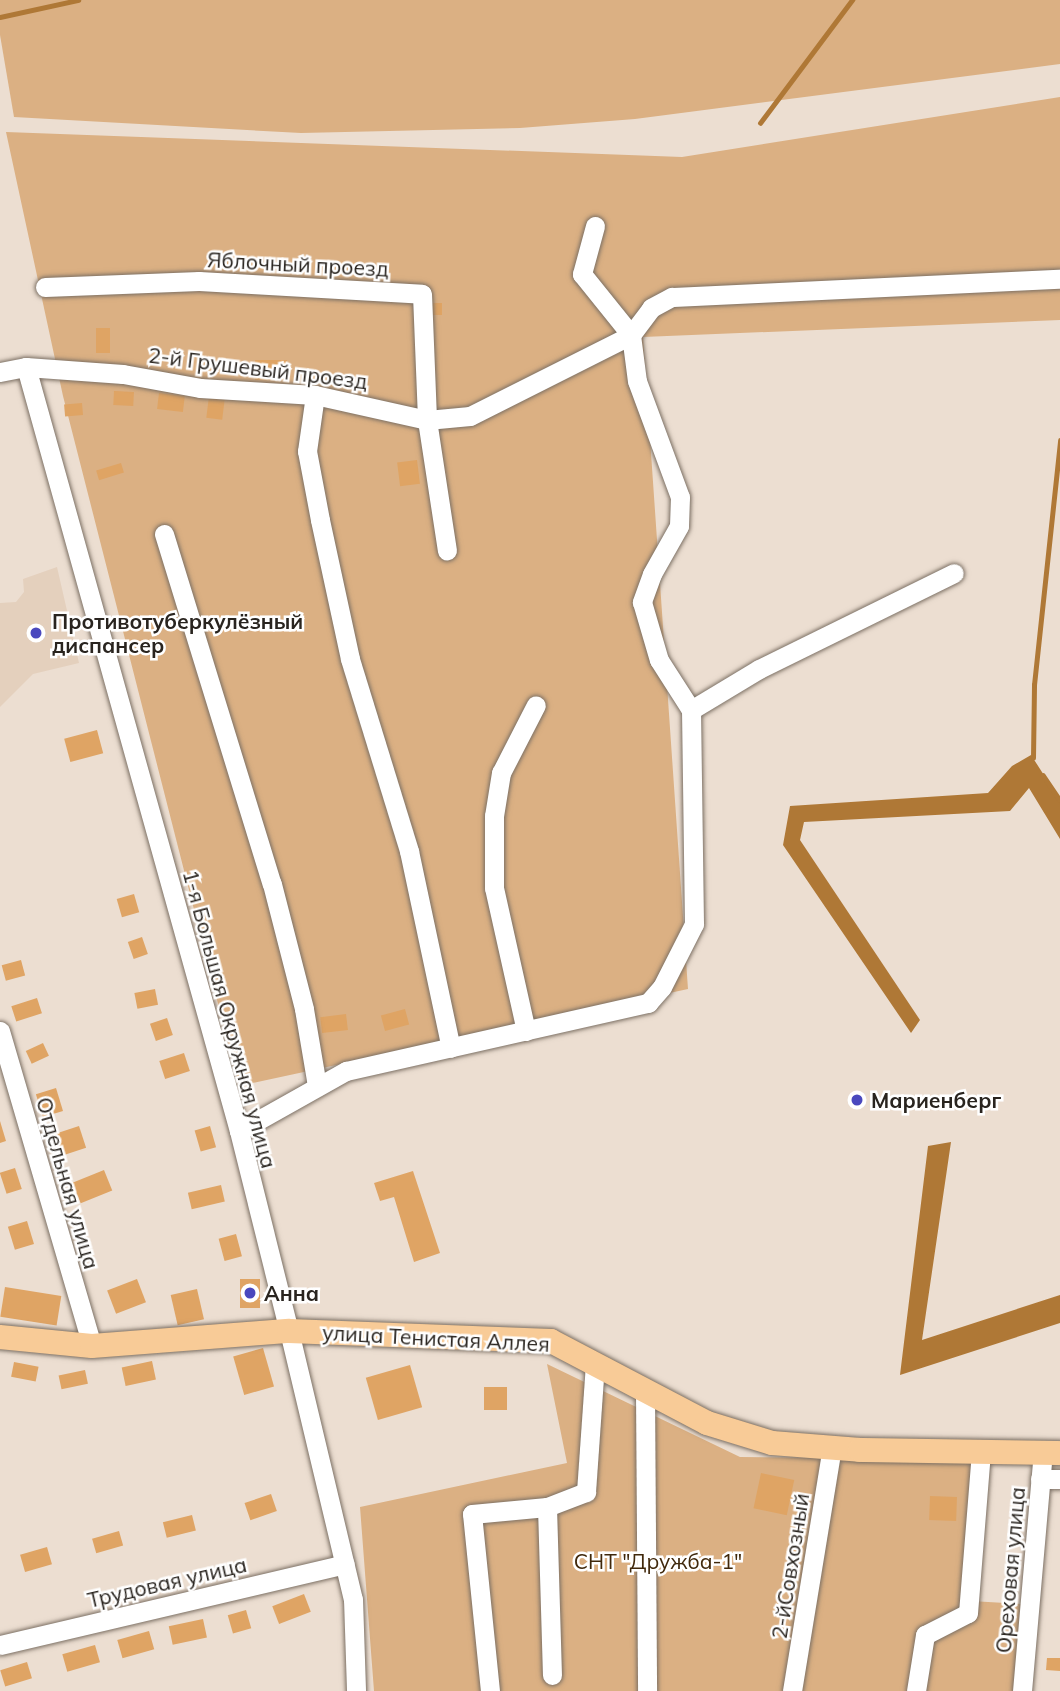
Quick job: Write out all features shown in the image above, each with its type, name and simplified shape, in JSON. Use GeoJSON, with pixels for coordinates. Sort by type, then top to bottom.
{"type":"FeatureCollection","features":[{"type":"Feature","properties":{"kind":"main road","name":"улица Тенистая Аллея"},"geometry":{"type":"LineString","coordinates":[[0,1337],[92,1346],[289,1331],[551,1341],[707,1423],[772,1443],[1051,1452]]}},
{"type":"Feature","properties":{"kind":"street"},"geometry":{"type":"LineString","coordinates":[[239,1131],[346,1071],[648,1003],[667,977],[694,924],[691,709],[659,660],[642,602],[652,574],[679,526],[680,496],[637,381],[631,335],[582,274],[595,226]]}},
{"type":"Feature","properties":{"kind":"street"},"geometry":{"type":"LineString","coordinates":[[631,335],[651,308],[672,297],[1060,279]]}},
{"type":"Feature","properties":{"kind":"street","name":"Яблочный проезд"},"geometry":{"type":"LineString","coordinates":[[45,287],[199,281],[422,294],[427,420]]}},
{"type":"Feature","properties":{"kind":"street","name":"2-й Грушевый проезд"},"geometry":{"type":"LineString","coordinates":[[8,369],[123,374],[200,388],[315,395],[427,420],[470,416],[631,335]]}},
{"type":"Feature","properties":{"kind":"street","name":"1-я Большая Окружная улица"},"geometry":{"type":"LineString","coordinates":[[8,369],[239,1131],[353,1599],[356,1691]]}},
{"type":"Feature","properties":{"kind":"street"},"geometry":{"type":"LineString","coordinates":[[315,395],[307,451],[320,520],[350,659],[409,851],[451,1048]]}},
{"type":"Feature","properties":{"kind":"street"},"geometry":{"type":"LineString","coordinates":[[427,420],[447,550]]}},
{"type":"Feature","properties":{"kind":"street"},"geometry":{"type":"LineString","coordinates":[[164,534],[272,884],[304,1009],[317,1086]]}},
{"type":"Feature","properties":{"kind":"street"},"geometry":{"type":"LineString","coordinates":[[691,709],[759,669],[954,573]]}},
{"type":"Feature","properties":{"kind":"street"},"geometry":{"type":"LineString","coordinates":[[526,1031],[494,888],[494,816],[501,773],[536,705]]}},
{"type":"Feature","properties":{"kind":"street","name":"Отдельная улица"},"geometry":{"type":"LineString","coordinates":[[0,1031],[92,1346]]}},
{"type":"Feature","properties":{"kind":"street"},"geometry":{"type":"LineString","coordinates":[[490,1691],[472,1514],[547,1507],[586,1492],[595,1364]]}},
{"type":"Feature","properties":{"kind":"street"},"geometry":{"type":"LineString","coordinates":[[645,1391],[646,1691]]}},
{"type":"Feature","properties":{"kind":"street","name":"2-йСовхозный"},"geometry":{"type":"LineString","coordinates":[[792,1691],[832,1447]]}},
{"type":"Feature","properties":{"kind":"street"},"geometry":{"type":"LineString","coordinates":[[916,1691],[925,1635],[968,1614],[981,1451]]}},
{"type":"Feature","properties":{"kind":"street","name":"Ореховая улица"},"geometry":{"type":"LineString","coordinates":[[1023,1691],[1050,1479],[1051,1452]]}},
{"type":"Feature","properties":{"kind":"street"},"geometry":{"type":"LineString","coordinates":[[547,1507],[552,1675]]}},
{"type":"Feature","properties":{"kind":"street","name":"Трудовая улица"},"geometry":{"type":"LineString","coordinates":[[0,1645],[345,1563]]}},
{"type":"Feature","properties":{"kind":"shaded area","name":"Противотуберкулёзный диспансер"},"geometry":{"type":"Polygon","coordinates":[[[57,567],[79,663],[33,674],[0,707],[0,603],[16,602],[24,592],[23,579],[57,567]]]}},
{"type":"Feature","properties":{"kind":"shaded area"},"geometry":{"type":"Polygon","coordinates":[[[1031,755],[1060,800],[1060,839],[1029,788],[1010,811],[804,822],[800,840],[920,1020],[911,1033],[783,845],[790,806],[988,793],[1012,766],[1031,755]]]}},
{"type":"Feature","properties":{"kind":"shaded area"},"geometry":{"type":"Polygon","coordinates":[[[951,1142],[922,1340],[1060,1295],[1060,1323],[900,1375],[928,1146],[951,1142]]]}},
{"type":"Feature","properties":{"kind":"green space"},"geometry":{"type":"Polygon","coordinates":[[[0,0],[1060,0],[1060,64],[635,119],[520,128],[301,133],[14,117],[0,35],[0,0]]]}},
{"type":"Feature","properties":{"kind":"green space"},"geometry":{"type":"Polygon","coordinates":[[[1060,97],[1060,320],[643,337],[688,989],[239,1086],[63,396],[6,132],[682,157],[1060,97]]]}},
{"type":"Feature","properties":{"kind":"green space","name":"СНТ \"Дружба-1\""},"geometry":{"type":"Polygon","coordinates":[[[547,1364],[740,1457],[977,1459],[971,1601],[1022,1604],[1015,1691],[374,1691],[360,1507],[567,1463],[547,1364]]]}},
{"type":"Feature","properties":{"kind":"building"},"geometry":{"type":"Polygon","coordinates":[[[427,303],[442,303],[442,315],[427,315],[427,303]]]}},
{"type":"Feature","properties":{"kind":"building"},"geometry":{"type":"Polygon","coordinates":[[[96,328],[110,328],[110,353],[96,353],[96,328]]]}},
{"type":"Feature","properties":{"kind":"building"},"geometry":{"type":"Polygon","coordinates":[[[255,360],[287,360],[287,380],[255,380],[255,360]]]}},
{"type":"Feature","properties":{"kind":"building"},"geometry":{"type":"Polygon","coordinates":[[[114,391],[134,392],[133,406],[113,405],[114,391]]]}},
{"type":"Feature","properties":{"kind":"building"},"geometry":{"type":"Polygon","coordinates":[[[159,393],[185,396],[183,412],[157,409],[159,393]]]}},
{"type":"Feature","properties":{"kind":"building"},"geometry":{"type":"Polygon","coordinates":[[[209,396],[225,398],[222,420],[206,418],[209,396]]]}},
{"type":"Feature","properties":{"kind":"building"},"geometry":{"type":"Polygon","coordinates":[[[82,403],[83,415],[65,417],[64,405],[82,403]]]}},
{"type":"Feature","properties":{"kind":"building"},"geometry":{"type":"Polygon","coordinates":[[[417,460],[420,484],[400,486],[397,462],[417,460]]]}},
{"type":"Feature","properties":{"kind":"building"},"geometry":{"type":"Polygon","coordinates":[[[121,463],[124,473],[99,480],[96,471],[121,463]]]}},
{"type":"Feature","properties":{"kind":"building"},"geometry":{"type":"Polygon","coordinates":[[[97,730],[103,753],[70,762],[64,739],[97,730]]]}},
{"type":"Feature","properties":{"kind":"building"},"geometry":{"type":"Polygon","coordinates":[[[134,894],[139,912],[122,917],[117,899],[134,894]]]}},
{"type":"Feature","properties":{"kind":"building"},"geometry":{"type":"Polygon","coordinates":[[[142,937],[148,954],[134,959],[128,942],[142,937]]]}},
{"type":"Feature","properties":{"kind":"building"},"geometry":{"type":"Polygon","coordinates":[[[21,960],[25,975],[6,981],[2,965],[21,960]]]}},
{"type":"Feature","properties":{"kind":"building"},"geometry":{"type":"Polygon","coordinates":[[[155,989],[158,1005],[137,1009],[134,993],[155,989]]]}},
{"type":"Feature","properties":{"kind":"building"},"geometry":{"type":"Polygon","coordinates":[[[37,998],[42,1013],[16,1022],[11,1006],[37,998]]]}},
{"type":"Feature","properties":{"kind":"building"},"geometry":{"type":"Polygon","coordinates":[[[405,1009],[409,1024],[385,1031],[381,1015],[405,1009]]]}},
{"type":"Feature","properties":{"kind":"building"},"geometry":{"type":"Polygon","coordinates":[[[346,1014],[348,1030],[322,1033],[320,1017],[346,1014]]]}},
{"type":"Feature","properties":{"kind":"building"},"geometry":{"type":"Polygon","coordinates":[[[167,1018],[173,1035],[156,1041],[150,1024],[167,1018]]]}},
{"type":"Feature","properties":{"kind":"building"},"geometry":{"type":"Polygon","coordinates":[[[43,1043],[49,1056],[32,1064],[26,1051],[43,1043]]]}},
{"type":"Feature","properties":{"kind":"building"},"geometry":{"type":"Polygon","coordinates":[[[184,1053],[190,1071],[165,1079],[159,1061],[184,1053]]]}},
{"type":"Feature","properties":{"kind":"building"},"geometry":{"type":"Polygon","coordinates":[[[56,1088],[63,1111],[43,1117],[36,1094],[56,1088]]]}},
{"type":"Feature","properties":{"kind":"building"},"geometry":{"type":"Polygon","coordinates":[[[0,1121],[6,1141],[0,1143],[0,1121]]]}},
{"type":"Feature","properties":{"kind":"building"},"geometry":{"type":"Polygon","coordinates":[[[79,1126],[86,1148],[56,1158],[49,1136],[79,1126]]]}},
{"type":"Feature","properties":{"kind":"building"},"geometry":{"type":"Polygon","coordinates":[[[210,1126],[216,1147],[201,1152],[195,1130],[210,1126]]]}},
{"type":"Feature","properties":{"kind":"building"},"geometry":{"type":"Polygon","coordinates":[[[15,1168],[22,1189],[7,1194],[0,1173],[15,1168]]]}},
{"type":"Feature","properties":{"kind":"building"},"geometry":{"type":"Polygon","coordinates":[[[104,1170],[112,1190],[81,1203],[72,1183],[104,1170]]]}},
{"type":"Feature","properties":{"kind":"building"},"geometry":{"type":"Polygon","coordinates":[[[413,1171],[440,1253],[414,1262],[394,1197],[380,1201],[374,1183],[413,1171]]]}},
{"type":"Feature","properties":{"kind":"building"},"geometry":{"type":"Polygon","coordinates":[[[221,1185],[225,1202],[192,1209],[188,1193],[221,1185]]]}},
{"type":"Feature","properties":{"kind":"building"},"geometry":{"type":"Polygon","coordinates":[[[27,1221],[34,1244],[15,1250],[8,1227],[27,1221]]]}},
{"type":"Feature","properties":{"kind":"building"},"geometry":{"type":"Polygon","coordinates":[[[236,1234],[242,1256],[225,1261],[219,1239],[236,1234]]]}},
{"type":"Feature","properties":{"kind":"building"},"geometry":{"type":"Polygon","coordinates":[[[137,1279],[146,1302],[116,1314],[107,1290],[137,1279]]]}},
{"type":"Feature","properties":{"kind":"building","name":"Анна"},"geometry":{"type":"Polygon","coordinates":[[[240,1279],[260,1279],[260,1308],[240,1308],[240,1279]]]}},
{"type":"Feature","properties":{"kind":"building"},"geometry":{"type":"Polygon","coordinates":[[[5,1287],[61,1296],[57,1326],[0,1317],[5,1287]]]}},
{"type":"Feature","properties":{"kind":"building"},"geometry":{"type":"Polygon","coordinates":[[[197,1289],[204,1319],[178,1325],[171,1295],[197,1289]]]}},
{"type":"Feature","properties":{"kind":"building"},"geometry":{"type":"Polygon","coordinates":[[[263,1348],[274,1386],[244,1395],[233,1357],[263,1348]]]}},
{"type":"Feature","properties":{"kind":"building"},"geometry":{"type":"Polygon","coordinates":[[[152,1361],[156,1380],[126,1386],[122,1367],[152,1361]]]}},
{"type":"Feature","properties":{"kind":"building"},"geometry":{"type":"Polygon","coordinates":[[[14,1362],[39,1367],[36,1381],[11,1377],[14,1362]]]}},
{"type":"Feature","properties":{"kind":"building"},"geometry":{"type":"Polygon","coordinates":[[[410,1365],[422,1407],[378,1420],[366,1378],[410,1365]]]}},
{"type":"Feature","properties":{"kind":"building"},"geometry":{"type":"Polygon","coordinates":[[[85,1370],[88,1384],[62,1389],[59,1376],[85,1370]]]}},
{"type":"Feature","properties":{"kind":"building"},"geometry":{"type":"Polygon","coordinates":[[[484,1387],[507,1387],[507,1410],[484,1410],[484,1387]]]}},
{"type":"Feature","properties":{"kind":"building"},"geometry":{"type":"Polygon","coordinates":[[[761,1473],[794,1480],[787,1515],[754,1508],[761,1473]]]}},
{"type":"Feature","properties":{"kind":"building"},"geometry":{"type":"Polygon","coordinates":[[[271,1494],[277,1511],[250,1520],[245,1503],[271,1494]]]}},
{"type":"Feature","properties":{"kind":"building"},"geometry":{"type":"Polygon","coordinates":[[[930,1496],[957,1497],[956,1521],[929,1520],[930,1496]]]}},
{"type":"Feature","properties":{"kind":"building"},"geometry":{"type":"Polygon","coordinates":[[[192,1515],[196,1531],[167,1538],[163,1522],[192,1515]]]}},
{"type":"Feature","properties":{"kind":"building"},"geometry":{"type":"Polygon","coordinates":[[[119,1531],[123,1545],[96,1553],[92,1539],[119,1531]]]}},
{"type":"Feature","properties":{"kind":"building"},"geometry":{"type":"Polygon","coordinates":[[[47,1547],[52,1564],[25,1572],[20,1555],[47,1547]]]}},
{"type":"Feature","properties":{"kind":"building"},"geometry":{"type":"Polygon","coordinates":[[[304,1594],[311,1612],[279,1624],[272,1606],[304,1594]]]}},
{"type":"Feature","properties":{"kind":"building"},"geometry":{"type":"Polygon","coordinates":[[[246,1610],[251,1628],[233,1634],[228,1615],[246,1610]]]}},
{"type":"Feature","properties":{"kind":"building"},"geometry":{"type":"Polygon","coordinates":[[[203,1619],[207,1638],[173,1645],[169,1626],[203,1619]]]}},
{"type":"Feature","properties":{"kind":"building"},"geometry":{"type":"Polygon","coordinates":[[[149,1631],[154,1649],[123,1658],[117,1640],[149,1631]]]}},
{"type":"Feature","properties":{"kind":"building"},"geometry":{"type":"Polygon","coordinates":[[[95,1645],[100,1662],[67,1672],[62,1654],[95,1645]]]}},
{"type":"Feature","properties":{"kind":"building"},"geometry":{"type":"Polygon","coordinates":[[[1047,1658],[1060,1658],[1060,1671],[1046,1670],[1047,1658]]]}},
{"type":"Feature","properties":{"kind":"building"},"geometry":{"type":"Polygon","coordinates":[[[27,1662],[32,1678],[5,1686],[0,1670],[27,1662]]]}},
{"type":"Feature","properties":{"kind":"waterway"},"geometry":{"type":"LineString","coordinates":[[0,17],[78,0]]}},
{"type":"Feature","properties":{"kind":"waterway"},"geometry":{"type":"LineString","coordinates":[[760,123],[852,0]]}},
{"type":"Feature","properties":{"kind":"waterway"},"geometry":{"type":"LineString","coordinates":[[1033,758],[1034,685],[1060,440]]}},
{"type":"Feature","properties":{"kind":"waterway"},"geometry":{"type":"LineString","coordinates":[[1043,775],[1060,800]]}},
{"type":"Feature","properties":{"kind":"place","name":"Противотуберкулёзный диспансер"},"geometry":{"type":"Point","coordinates":[36,633]}},
{"type":"Feature","properties":{"kind":"place","name":"Мариенберг"},"geometry":{"type":"Point","coordinates":[857,1100]}},
{"type":"Feature","properties":{"kind":"place","name":"Анна"},"geometry":{"type":"Point","coordinates":[250,1293]}}]}
